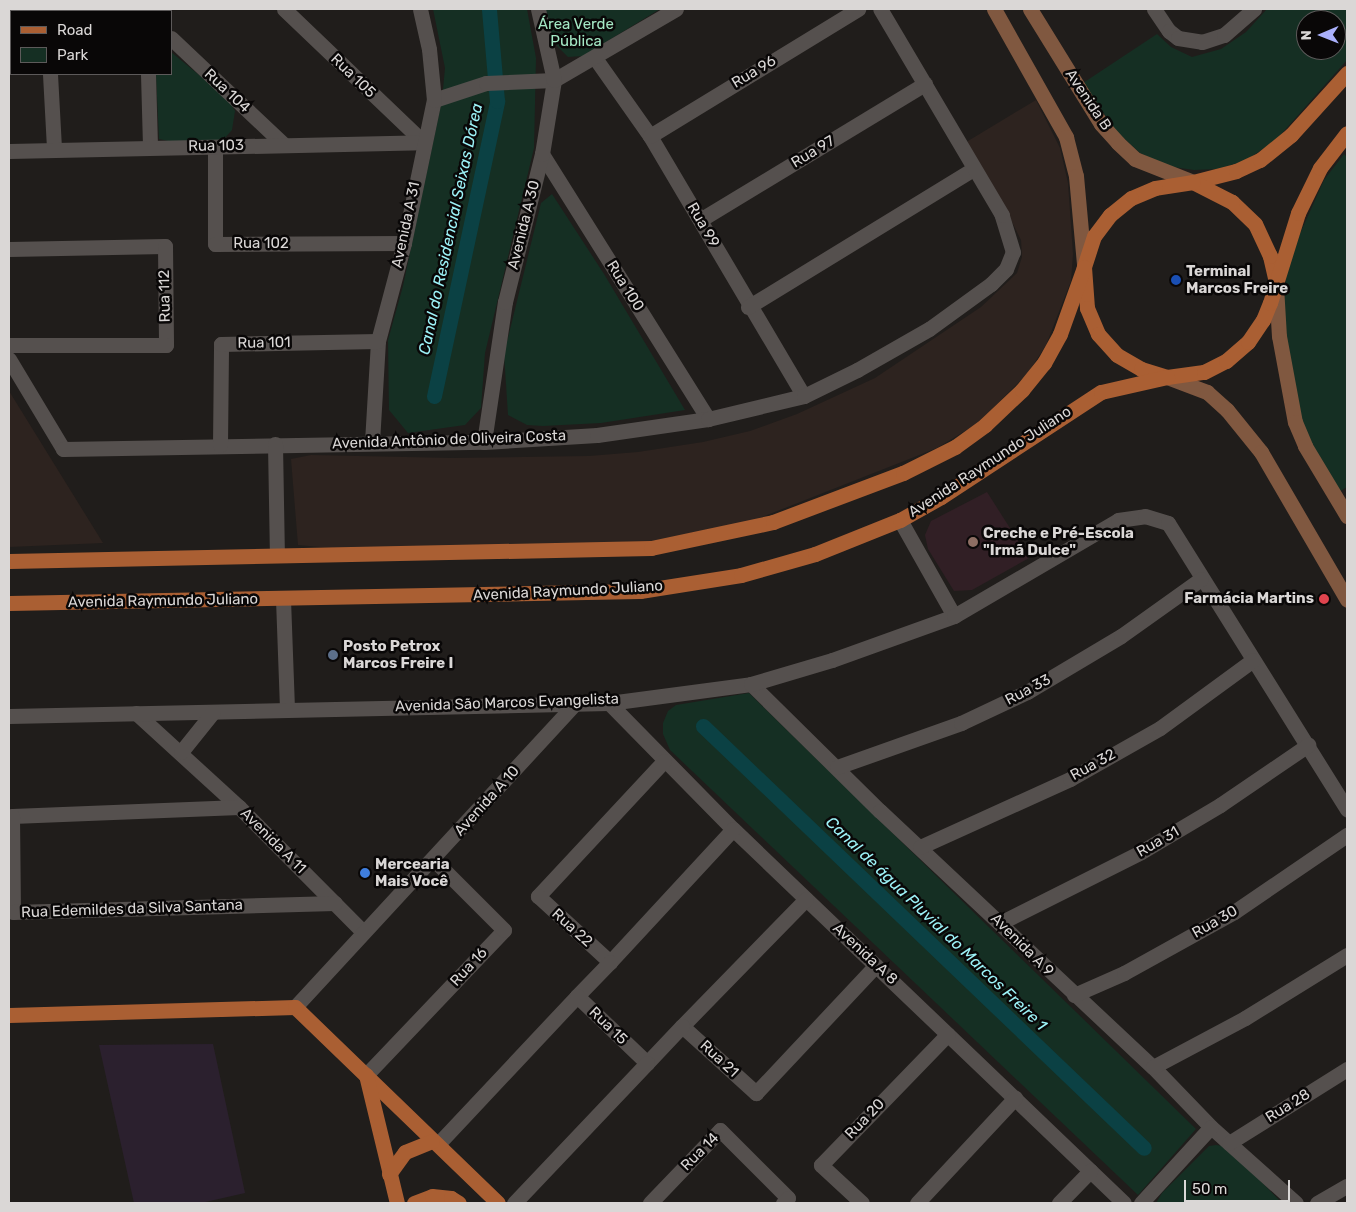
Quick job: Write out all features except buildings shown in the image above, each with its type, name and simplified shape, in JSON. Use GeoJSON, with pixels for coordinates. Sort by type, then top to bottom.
{"type":"FeatureCollection","features":[{"type":"Feature","properties":{"kind":"main road"},"geometry":{"type":"LineString","coordinates":[[994,9],[1066,137],[1076,176],[1087,308],[1098,334],[1117,355],[1141,369],[1207,392],[1227,410],[1261,452],[1347,600]]}},
{"type":"Feature","properties":{"kind":"main road","name":"Avenida B"},"geometry":{"type":"LineString","coordinates":[[1030,9],[1101,124],[1118,143],[1135,159],[1193,182]]}},
{"type":"Feature","properties":{"kind":"main road","name":"Avenida Raymundo Juliano"},"geometry":{"type":"LineString","coordinates":[[9,561],[651,548],[773,522],[903,473],[955,447],[985,425],[1022,390],[1044,363],[1060,334],[1094,236],[1110,215],[1131,198],[1155,188],[1236,172],[1260,160],[1291,135],[1347,73]]}},
{"type":"Feature","properties":{"kind":"main road","name":"Avenida Raymundo Juliano"},"geometry":{"type":"LineString","coordinates":[[9,603],[640,591],[741,575],[815,554],[900,520],[941,497],[1101,392],[1167,377],[1204,372],[1226,361],[1248,342],[1262,320],[1302,204],[1320,168],[1347,133]]}},
{"type":"Feature","properties":{"kind":"main road"},"geometry":{"type":"LineString","coordinates":[[1193,182],[1232,202],[1255,224],[1270,256],[1276,282],[1278,336],[1295,422],[1305,446],[1347,516]]}},
{"type":"Feature","properties":{"kind":"main road"},"geometry":{"type":"LineString","coordinates":[[9,1015],[295,1007],[498,1203]]}},
{"type":"Feature","properties":{"kind":"main road"},"geometry":{"type":"LineString","coordinates":[[366,1075],[397,1203]]}},
{"type":"Feature","properties":{"kind":"main road"},"geometry":{"type":"LineString","coordinates":[[389,1174],[405,1152],[435,1143]]}},
{"type":"Feature","properties":{"kind":"main road"},"geometry":{"type":"LineString","coordinates":[[414,1203],[432,1196],[459,1203]]}},
{"type":"Feature","properties":{"kind":"street","name":"Rua 105"},"geometry":{"type":"LineString","coordinates":[[284,9],[422,142]]}},
{"type":"Feature","properties":{"kind":"street","name":"Avenida A 31"},"geometry":{"type":"LineString","coordinates":[[372,442],[378,341],[404,243],[422,142],[434,100],[429,49],[420,9]]}},
{"type":"Feature","properties":{"kind":"street","name":"Avenida A 30"},"geometry":{"type":"LineString","coordinates":[[484,442],[505,302],[542,154],[554,80],[538,9]]}},
{"type":"Feature","properties":{"kind":"street"},"geometry":{"type":"LineString","coordinates":[[434,100],[486,83],[554,80],[595,58],[676,9]]}},
{"type":"Feature","properties":{"kind":"street","name":"Rua 96"},"geometry":{"type":"LineString","coordinates":[[650,136],[858,9]]}},
{"type":"Feature","properties":{"kind":"street","name":"Avenida Antônio de Oliveira Costa"},"geometry":{"type":"LineString","coordinates":[[9,359],[63,449],[372,442],[484,442],[597,435],[708,419],[804,396],[857,370],[929,329],[1006,269],[1014,252],[1002,215],[972,169],[925,84],[880,9]]}},
{"type":"Feature","properties":{"kind":"street"},"geometry":{"type":"LineString","coordinates":[[1154,9],[1169,31],[1178,38],[1202,42],[1224,35],[1254,9]]}},
{"type":"Feature","properties":{"kind":"street","name":"Rua 104"},"geometry":{"type":"LineString","coordinates":[[172,39],[283,144]]}},
{"type":"Feature","properties":{"kind":"street","name":"Rua 99"},"geometry":{"type":"LineString","coordinates":[[595,58],[650,136],[748,306],[804,396]]}},
{"type":"Feature","properties":{"kind":"street"},"geometry":{"type":"LineString","coordinates":[[50,75],[54,149]]}},
{"type":"Feature","properties":{"kind":"street"},"geometry":{"type":"LineString","coordinates":[[148,75],[150,148]]}},
{"type":"Feature","properties":{"kind":"street","name":"Rua 97"},"geometry":{"type":"LineString","coordinates":[[700,220],[925,84]]}},
{"type":"Feature","properties":{"kind":"street","name":"Rua 103"},"geometry":{"type":"LineString","coordinates":[[9,150],[422,142]]}},
{"type":"Feature","properties":{"kind":"street","name":"Rua 102"},"geometry":{"type":"LineString","coordinates":[[215,147],[215,244],[404,243]]}},
{"type":"Feature","properties":{"kind":"street","name":"Rua 100"},"geometry":{"type":"LineString","coordinates":[[542,154],[708,419]]}},
{"type":"Feature","properties":{"kind":"street"},"geometry":{"type":"LineString","coordinates":[[748,306],[972,169]]}},
{"type":"Feature","properties":{"kind":"street","name":"Rua 112"},"geometry":{"type":"LineString","coordinates":[[9,249],[165,246],[166,345],[9,345]]}},
{"type":"Feature","properties":{"kind":"street","name":"Rua 101"},"geometry":{"type":"LineString","coordinates":[[220,445],[221,344],[378,341]]}},
{"type":"Feature","properties":{"kind":"street"},"geometry":{"type":"LineString","coordinates":[[275,444],[277,555]]}},
{"type":"Feature","properties":{"kind":"street","name":"Avenida São Marcos Evangelista"},"geometry":{"type":"LineString","coordinates":[[9,716],[213,712],[287,708],[608,703],[751,684],[832,660],[954,616],[1118,520],[1130,517],[1154,517],[1168,523],[1347,810]]}},
{"type":"Feature","properties":{"kind":"street"},"geometry":{"type":"LineString","coordinates":[[900,520],[954,616]]}},
{"type":"Feature","properties":{"kind":"street","name":"Rua 33"},"geometry":{"type":"LineString","coordinates":[[837,767],[961,722],[1027,692],[1121,636],[1202,579]]}},
{"type":"Feature","properties":{"kind":"street"},"geometry":{"type":"LineString","coordinates":[[283,599],[287,708]]}},
{"type":"Feature","properties":{"kind":"street","name":"Rua 32"},"geometry":{"type":"LineString","coordinates":[[920,846],[1070,779],[1160,728],[1253,660]]}},
{"type":"Feature","properties":{"kind":"street","name":"Avenida A 9"},"geometry":{"type":"LineString","coordinates":[[751,684],[1074,995],[1153,1067],[1211,1127],[1296,1203]]}},
{"type":"Feature","properties":{"kind":"street","name":"Avenida A 8"},"geometry":{"type":"LineString","coordinates":[[608,703],[733,829],[1124,1203]]}},
{"type":"Feature","properties":{"kind":"street","name":"Avenida A 10"},"geometry":{"type":"LineString","coordinates":[[295,1007],[363,932],[434,860],[575,704]]}},
{"type":"Feature","properties":{"kind":"street"},"geometry":{"type":"LineString","coordinates":[[181,752],[213,712]]}},
{"type":"Feature","properties":{"kind":"street","name":"Avenida A 11"},"geometry":{"type":"LineString","coordinates":[[136,714],[181,752],[239,807],[363,932]]}},
{"type":"Feature","properties":{"kind":"street","name":"Rua 31"},"geometry":{"type":"LineString","coordinates":[[1000,923],[1141,852],[1220,805],[1308,746]]}},
{"type":"Feature","properties":{"kind":"street","name":"Rua 22"},"geometry":{"type":"LineString","coordinates":[[610,962],[538,896],[664,761]]}},
{"type":"Feature","properties":{"kind":"street","name":"Rua Edemildes da Silva Santana"},"geometry":{"type":"LineString","coordinates":[[239,807],[12,816],[13,912],[335,903]]}},
{"type":"Feature","properties":{"kind":"street"},"geometry":{"type":"LineString","coordinates":[[577,996],[733,829]]}},
{"type":"Feature","properties":{"kind":"street","name":"Rua 30"},"geometry":{"type":"LineString","coordinates":[[1074,995],[1124,973],[1234,912],[1347,835]]}},
{"type":"Feature","properties":{"kind":"street","name":"Rua 16"},"geometry":{"type":"LineString","coordinates":[[366,1075],[504,930],[434,860]]}},
{"type":"Feature","properties":{"kind":"street"},"geometry":{"type":"LineString","coordinates":[[514,1203],[646,1063],[806,899]]}},
{"type":"Feature","properties":{"kind":"street"},"geometry":{"type":"LineString","coordinates":[[1153,1067],[1245,1018],[1347,955]]}},
{"type":"Feature","properties":{"kind":"street","name":"Rua 21"},"geometry":{"type":"LineString","coordinates":[[682,1026],[756,1093],[876,965]]}},
{"type":"Feature","properties":{"kind":"street","name":"Rua 15"},"geometry":{"type":"LineString","coordinates":[[435,1143],[577,996],[646,1063]]}},
{"type":"Feature","properties":{"kind":"street","name":"Rua 20"},"geometry":{"type":"LineString","coordinates":[[862,1203],[821,1165],[948,1034]]}},
{"type":"Feature","properties":{"kind":"street","name":"Rua 28"},"geometry":{"type":"LineString","coordinates":[[1229,1143],[1347,1069]]}},
{"type":"Feature","properties":{"kind":"street"},"geometry":{"type":"LineString","coordinates":[[917,1203],[1015,1098]]}},
{"type":"Feature","properties":{"kind":"street"},"geometry":{"type":"LineString","coordinates":[[1141,1203],[1211,1127]]}},
{"type":"Feature","properties":{"kind":"street","name":"Rua 14"},"geometry":{"type":"LineString","coordinates":[[650,1203],[720,1130],[788,1198],[783,1203]]}},
{"type":"Feature","properties":{"kind":"street"},"geometry":{"type":"LineString","coordinates":[[1059,1203],[1090,1171]]}},
{"type":"Feature","properties":{"kind":"street"},"geometry":{"type":"LineString","coordinates":[[1317,1203],[1347,1186]]}},
{"type":"Feature","properties":{"kind":"shaded area"},"geometry":{"type":"Polygon","coordinates":[[[1036,100],[1060,148],[1068,183],[1073,254],[1071,281],[1046,345],[1028,373],[978,423],[937,448],[752,521],[651,541],[364,551],[298,545],[291,459],[311,455],[452,458],[589,456],[638,452],[703,442],[750,431],[797,414],[875,378],[981,307],[1017,273],[1022,257],[1021,240],[1002,202],[967,148],[968,141],[1036,100]]]}},
{"type":"Feature","properties":{"kind":"shaded area"},"geometry":{"type":"Polygon","coordinates":[[[9,391],[103,543],[9,547],[9,391]]]}},
{"type":"Feature","properties":{"kind":"shaded area","name":"Creche e Pré-Escola \"Irmã Dulce\""},"geometry":{"type":"Polygon","coordinates":[[[987,492],[1029,558],[972,590],[954,591],[928,549],[925,535],[931,521],[987,492]]]}},
{"type":"Feature","properties":{"kind":"shaded area"},"geometry":{"type":"Polygon","coordinates":[[[213,1044],[245,1193],[201,1203],[134,1203],[99,1045],[213,1044]]]}},
{"type":"Feature","properties":{"kind":"green space"},"geometry":{"type":"Polygon","coordinates":[[[433,9],[527,9],[536,58],[534,148],[485,353],[481,408],[465,425],[408,433],[389,410],[388,340],[403,286],[442,100],[445,68],[433,9]]]}},
{"type":"Feature","properties":{"kind":"green space","name":"Área Verde Pública"},"geometry":{"type":"Polygon","coordinates":[[[545,9],[660,9],[583,56],[568,57],[552,41],[545,9]]]}},
{"type":"Feature","properties":{"kind":"green space"},"geometry":{"type":"Polygon","coordinates":[[[1267,9],[1347,9],[1347,60],[1276,140],[1245,161],[1217,169],[1194,170],[1166,166],[1140,153],[1116,131],[1083,83],[1157,34],[1171,47],[1192,57],[1221,49],[1246,32],[1267,9]]]}},
{"type":"Feature","properties":{"kind":"green space"},"geometry":{"type":"Polygon","coordinates":[[[172,53],[227,98],[235,111],[232,130],[224,139],[215,142],[173,142],[159,139],[156,75],[172,75],[172,53]]]}},
{"type":"Feature","properties":{"kind":"green space"},"geometry":{"type":"Polygon","coordinates":[[[1344,154],[1347,157],[1347,487],[1339,492],[1310,444],[1293,397],[1283,313],[1286,277],[1299,236],[1324,180],[1344,154]]]}},
{"type":"Feature","properties":{"kind":"green space"},"geometry":{"type":"Polygon","coordinates":[[[552,194],[604,274],[685,410],[601,423],[543,426],[527,425],[508,415],[504,354],[541,203],[552,194]]]}},
{"type":"Feature","properties":{"kind":"green space"},"geometry":{"type":"Polygon","coordinates":[[[749,693],[1196,1129],[1138,1195],[670,750],[663,734],[663,723],[668,711],[676,705],[749,693]]]}},
{"type":"Feature","properties":{"kind":"green space"},"geometry":{"type":"Polygon","coordinates":[[[1209,1146],[1223,1146],[1246,1166],[1282,1203],[1156,1203],[1162,1193],[1209,1146]]]}},
{"type":"Feature","properties":{"kind":"waterway","name":"Canal do Residencial Seixas Dórea"},"geometry":{"type":"LineString","coordinates":[[434,396],[497,101],[489,9]]}},
{"type":"Feature","properties":{"kind":"waterway","name":"Canal de água Pluvial do Marcos Freire 1"},"geometry":{"type":"LineString","coordinates":[[703,726],[1144,1148]]}},
{"type":"Feature","properties":{"kind":"place","name":"Terminal Marcos Freire"},"geometry":{"type":"Point","coordinates":[1176,280]}},
{"type":"Feature","properties":{"kind":"place","name":"Creche e Pré-Escola \"Irmã Dulce\""},"geometry":{"type":"Point","coordinates":[973,542]}},
{"type":"Feature","properties":{"kind":"place","name":"Farmácia Martins"},"geometry":{"type":"Point","coordinates":[1324,599]}},
{"type":"Feature","properties":{"kind":"place","name":"Posto Petrox Marcos Freire I"},"geometry":{"type":"Point","coordinates":[333,655]}},
{"type":"Feature","properties":{"kind":"place","name":"Mercearia Mais Você"},"geometry":{"type":"Point","coordinates":[365,873]}}]}
